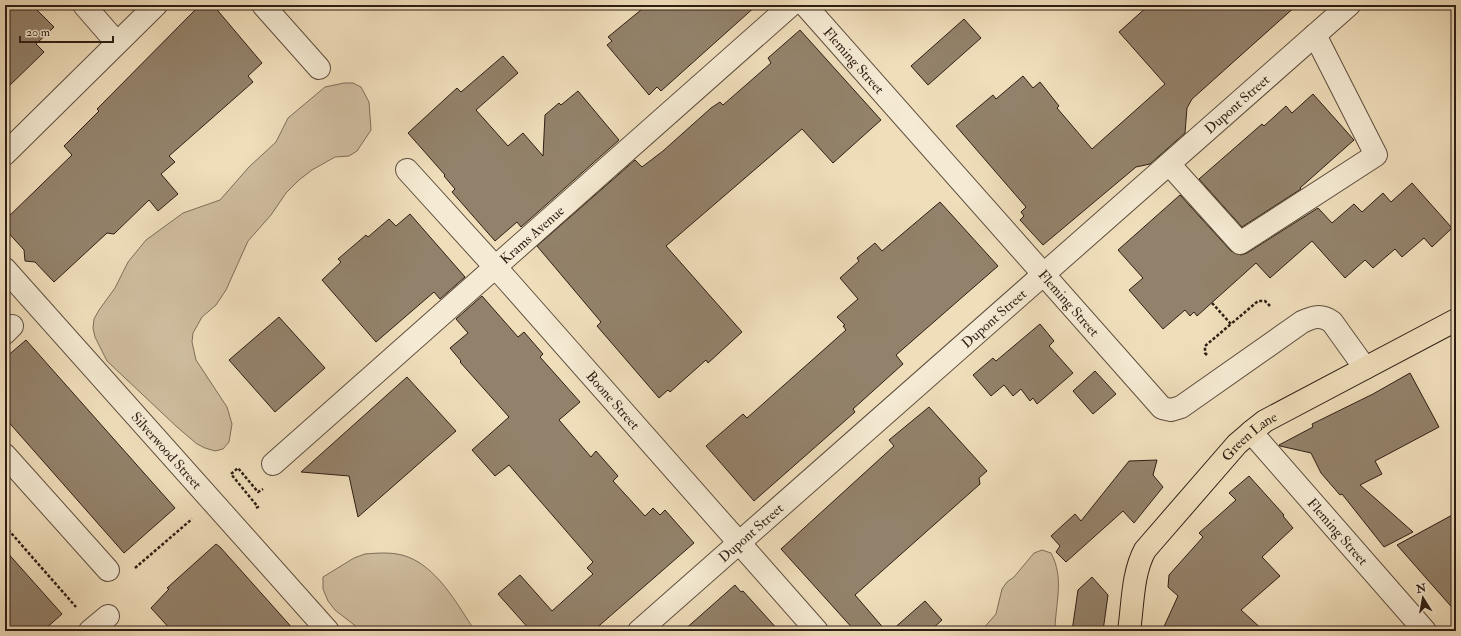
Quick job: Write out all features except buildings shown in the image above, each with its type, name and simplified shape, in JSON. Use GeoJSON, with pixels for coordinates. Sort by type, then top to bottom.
{"type":"FeatureCollection","features":[{"type":"Feature","properties":{"kind":"main road","name":"Green Lane"},"geometry":{"type":"LineString","coordinates":[[1129,631],[1137,572],[1140,560],[1145,550],[1237,444],[1265,422],[1456,320]]}},
{"type":"Feature","properties":{"kind":"street"},"geometry":{"type":"LineString","coordinates":[[84,5],[117,43]]}},
{"type":"Feature","properties":{"kind":"street"},"geometry":{"type":"LineString","coordinates":[[5,154],[156,5]]}},
{"type":"Feature","properties":{"kind":"street"},"geometry":{"type":"LineString","coordinates":[[263,5],[318,68]]}},
{"type":"Feature","properties":{"kind":"street","name":"Krams Avenue"},"geometry":{"type":"LineString","coordinates":[[273,464],[791,5]]}},
{"type":"Feature","properties":{"kind":"street","name":"Fleming Street"},"geometry":{"type":"LineString","coordinates":[[805,5],[1162,408],[1171,410],[1181,407],[1302,322],[1313,317],[1324,317],[1332,322],[1365,368]]}},
{"type":"Feature","properties":{"kind":"street","name":"Dupont Street"},"geometry":{"type":"LineString","coordinates":[[639,631],[1349,5]]}},
{"type":"Feature","properties":{"kind":"street"},"geometry":{"type":"LineString","coordinates":[[1169,164],[1240,243],[1376,155],[1315,35]]}},
{"type":"Feature","properties":{"kind":"street","name":"Boone Street"},"geometry":{"type":"LineString","coordinates":[[407,170],[496,268],[817,631]]}},
{"type":"Feature","properties":{"kind":"street","name":"Silverwood Street"},"geometry":{"type":"LineString","coordinates":[[5,269],[328,631]]}},
{"type":"Feature","properties":{"kind":"street","name":"Fleming Street"},"geometry":{"type":"LineString","coordinates":[[1251,432],[1425,631]]}},
{"type":"Feature","properties":{"kind":"street"},"geometry":{"type":"LineString","coordinates":[[5,455],[108,570]]}},
{"type":"Feature","properties":{"kind":"path"},"geometry":{"type":"LineString","coordinates":[[1210,358],[1204,353],[1205,346],[1230,324],[1258,301],[1264,300],[1270,306]]}},
{"type":"Feature","properties":{"kind":"path"},"geometry":{"type":"LineString","coordinates":[[1212,303],[1230,324]]}},
{"type":"Feature","properties":{"kind":"path"},"geometry":{"type":"LineString","coordinates":[[256,490],[238,468],[231,474],[256,503]]}},
{"type":"Feature","properties":{"kind":"path"},"geometry":{"type":"LineString","coordinates":[[136,567],[197,515]]}},
{"type":"Feature","properties":{"kind":"path"},"geometry":{"type":"LineString","coordinates":[[5,526],[97,625]]}},
{"type":"Feature","properties":{"kind":"shaded area"},"geometry":{"type":"Polygon","coordinates":[[[344,83],[353,83],[361,87],[369,102],[371,130],[357,151],[349,156],[335,157],[312,170],[286,193],[271,215],[248,241],[226,290],[216,305],[202,317],[193,333],[192,342],[196,360],[227,407],[232,424],[229,442],[223,449],[215,451],[205,448],[197,444],[177,427],[107,361],[95,337],[93,328],[94,319],[115,288],[128,262],[146,240],[183,213],[220,200],[249,167],[276,142],[288,118],[325,87],[344,83]]]}},
{"type":"Feature","properties":{"kind":"shaded area"},"geometry":{"type":"Polygon","coordinates":[[[1042,550],[1051,553],[1058,572],[1055,631],[981,631],[996,614],[1002,589],[1007,582],[1014,577],[1034,553],[1042,550]]]}},
{"type":"Feature","properties":{"kind":"shaded area"},"geometry":{"type":"Polygon","coordinates":[[[388,553],[402,555],[425,567],[453,597],[475,631],[362,631],[335,610],[328,601],[323,589],[323,577],[354,558],[365,554],[388,553]]]}}]}
